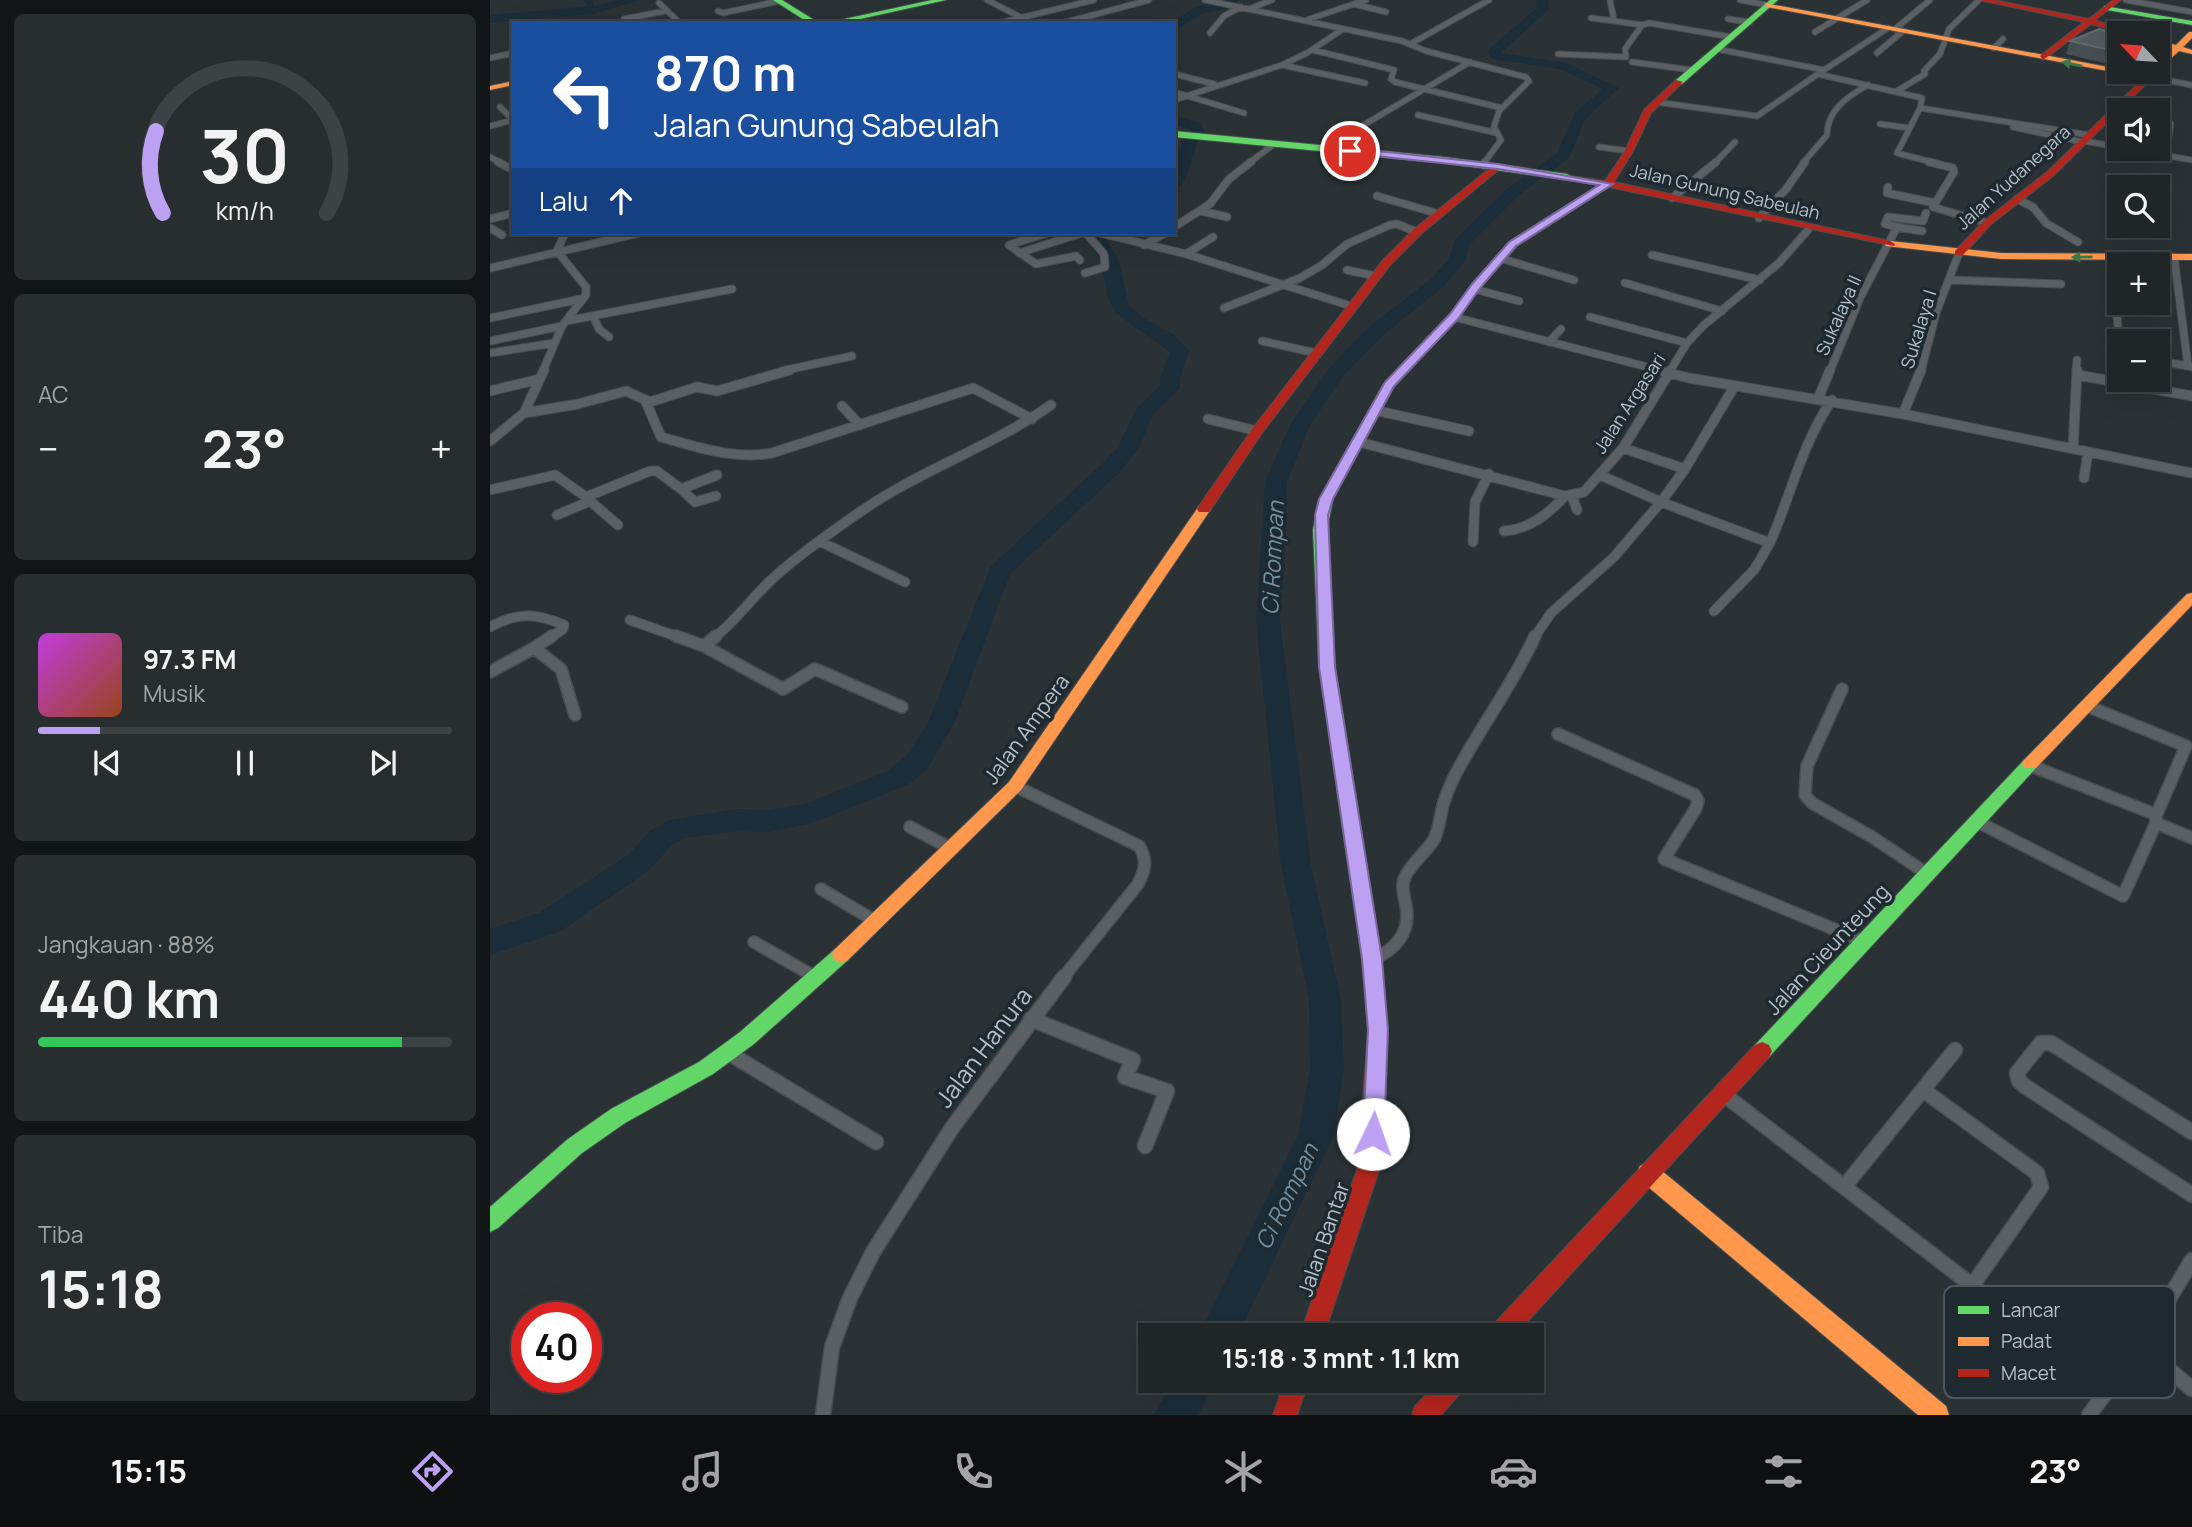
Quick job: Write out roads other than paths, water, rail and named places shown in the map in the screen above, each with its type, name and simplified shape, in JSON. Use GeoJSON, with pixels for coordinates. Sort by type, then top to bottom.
{"type":"FeatureCollection","features":[{"type":"Feature","properties":{"kind":"main road"},"geometry":{"type":"LineString","coordinates":[[840,21],[942,0]]}},
{"type":"Feature","properties":{"kind":"main road"},"geometry":{"type":"LineString","coordinates":[[1981,0],[2107,26]]}},
{"type":"Feature","properties":{"kind":"main road"},"geometry":{"type":"LineString","coordinates":[[778,1],[812,21]]}},
{"type":"Feature","properties":{"kind":"main road"},"geometry":{"type":"LineString","coordinates":[[2043,58],[2114,2],[2192,23]]}},
{"type":"Feature","properties":{"kind":"main road"},"geometry":{"type":"LineString","coordinates":[[1608,184],[1629,151],[1647,112],[1656,102],[1771,3],[1895,30],[1999,44],[2043,58],[2107,58]]}},
{"type":"Feature","properties":{"kind":"main road","name":"Jalan Yudanegara"},"geometry":{"type":"LineString","coordinates":[[2170,53],[2192,34]]}},
{"type":"Feature","properties":{"kind":"main road"},"geometry":{"type":"LineString","coordinates":[[490,88],[511,83]]}},
{"type":"Feature","properties":{"kind":"main road","name":"Jalan Yudanegara"},"geometry":{"type":"LineString","coordinates":[[2130,98],[2142,84]]}},
{"type":"Feature","properties":{"kind":"main road","name":"Jalan Yudanegara"},"geometry":{"type":"LineString","coordinates":[[1959,253],[1987,223],[2050,174],[2107,121]]}},
{"type":"Feature","properties":{"kind":"main road","name":"Jalan Gunung Sabeulah"},"geometry":{"type":"LineString","coordinates":[[1176,134],[1530,171],[1608,184],[1808,230],[1889,245],[1959,253],[2107,257]]}},
{"type":"Feature","properties":{"kind":"main road","name":"Jalan Ampera"},"geometry":{"type":"LineString","coordinates":[[490,1221],[575,1146],[618,1116],[706,1068],[817,978],[1015,786],[1257,431],[1351,306],[1375,276],[1418,232],[1490,166]]}},
{"type":"Feature","properties":{"kind":"main road","name":"Jalan Bantar"},"geometry":{"type":"LineString","coordinates":[[1316,1323],[1369,1167],[1378,1030],[1372,959],[1327,667],[1321,530],[1326,499],[1389,385],[1454,317],[1499,258],[1525,234],[1608,184]]}},
{"type":"Feature","properties":{"kind":"main road","name":"Jalan Gunung Sabeulah"},"geometry":{"type":"LineString","coordinates":[[2170,257],[2192,257]]}},
{"type":"Feature","properties":{"kind":"main road","name":"Jalan Cieunteung"},"geometry":{"type":"LineString","coordinates":[[1510,1323],[1926,873],[2087,706],[2185,610],[2192,597]]}},
{"type":"Feature","properties":{"kind":"main road"},"geometry":{"type":"LineString","coordinates":[[1648,1173],[1937,1415]]}},
{"type":"Feature","properties":{"kind":"main road"},"geometry":{"type":"LineString","coordinates":[[1285,1415],[1293,1393]]}},
{"type":"Feature","properties":{"kind":"main road"},"geometry":{"type":"LineString","coordinates":[[1424,1415],[1445,1393]]}},
{"type":"Feature","properties":{"kind":"street"},"geometry":{"type":"LineString","coordinates":[[987,0],[1027,21]]}},
{"type":"Feature","properties":{"kind":"street"},"geometry":{"type":"LineString","coordinates":[[1007,21],[1094,0]]}},
{"type":"Feature","properties":{"kind":"street"},"geometry":{"type":"LineString","coordinates":[[1069,21],[1149,0]]}},
{"type":"Feature","properties":{"kind":"street"},"geometry":{"type":"LineString","coordinates":[[1205,0],[1412,44],[1426,51],[1529,79],[1497,114],[1494,125],[1501,140],[1490,166]]}},
{"type":"Feature","properties":{"kind":"street"},"geometry":{"type":"LineString","coordinates":[[1249,9],[1272,0]]}},
{"type":"Feature","properties":{"kind":"street"},"geometry":{"type":"LineString","coordinates":[[1306,20],[1366,0]]}},
{"type":"Feature","properties":{"kind":"street"},"geometry":{"type":"LineString","coordinates":[[1412,44],[1489,0]]}},
{"type":"Feature","properties":{"kind":"street"},"geometry":{"type":"LineString","coordinates":[[1610,0],[1614,21]]}},
{"type":"Feature","properties":{"kind":"street"},"geometry":{"type":"LineString","coordinates":[[1740,0],[1771,3]]}},
{"type":"Feature","properties":{"kind":"street"},"geometry":{"type":"LineString","coordinates":[[1815,32],[1867,0]]}},
{"type":"Feature","properties":{"kind":"street"},"geometry":{"type":"LineString","coordinates":[[1656,102],[1757,116],[1821,72],[1895,30],[1930,0]]}},
{"type":"Feature","properties":{"kind":"street"},"geometry":{"type":"LineString","coordinates":[[1897,91],[1925,74],[1924,71],[1942,50],[1944,38],[1950,29],[1981,0]]}},
{"type":"Feature","properties":{"kind":"street"},"geometry":{"type":"LineString","coordinates":[[2126,0],[2192,12]]}},
{"type":"Feature","properties":{"kind":"street"},"geometry":{"type":"LineString","coordinates":[[722,13],[778,1]]}},
{"type":"Feature","properties":{"kind":"street"},"geometry":{"type":"LineString","coordinates":[[659,4],[677,21]]}},
{"type":"Feature","properties":{"kind":"street"},"geometry":{"type":"LineString","coordinates":[[1354,4],[1386,12]]}},
{"type":"Feature","properties":{"kind":"street"},"geometry":{"type":"LineString","coordinates":[[1210,33],[1224,16],[1241,7]]}},
{"type":"Feature","properties":{"kind":"street"},"geometry":{"type":"LineString","coordinates":[[625,21],[624,19],[665,12]]}},
{"type":"Feature","properties":{"kind":"street"},"geometry":{"type":"LineString","coordinates":[[1591,18],[1642,26]]}},
{"type":"Feature","properties":{"kind":"street"},"geometry":{"type":"LineString","coordinates":[[1728,19],[1750,22]]}},
{"type":"Feature","properties":{"kind":"street"},"geometry":{"type":"LineString","coordinates":[[1558,54],[1626,57],[1624,51],[1642,26],[1648,23],[1731,37]]}},
{"type":"Feature","properties":{"kind":"street"},"geometry":{"type":"LineString","coordinates":[[1176,99],[1282,65],[1313,50],[1343,29]]}},
{"type":"Feature","properties":{"kind":"street"},"geometry":{"type":"LineString","coordinates":[[1877,53],[1895,30]]}},
{"type":"Feature","properties":{"kind":"street"},"geometry":{"type":"LineString","coordinates":[[1717,48],[1923,98],[1896,152],[1899,155],[1950,166],[1954,170],[1933,207],[1987,223]]}},
{"type":"Feature","properties":{"kind":"street"},"geometry":{"type":"LineString","coordinates":[[1313,50],[1394,70],[1392,81],[1502,108]]}},
{"type":"Feature","properties":{"kind":"street"},"geometry":{"type":"LineString","coordinates":[[490,58],[511,53]]}},
{"type":"Feature","properties":{"kind":"street"},"geometry":{"type":"LineString","coordinates":[[1323,149],[1470,62]]}},
{"type":"Feature","properties":{"kind":"street"},"geometry":{"type":"LineString","coordinates":[[1632,62],[1692,70]]}},
{"type":"Feature","properties":{"kind":"street"},"geometry":{"type":"LineString","coordinates":[[2170,64],[2192,85]]}},
{"type":"Feature","properties":{"kind":"street"},"geometry":{"type":"LineString","coordinates":[[1282,65],[1365,83]]}},
{"type":"Feature","properties":{"kind":"street"},"geometry":{"type":"LineString","coordinates":[[1176,75],[1216,85]]}},
{"type":"Feature","properties":{"kind":"street"},"geometry":{"type":"LineString","coordinates":[[1759,218],[1787,188],[1813,149],[1827,134],[1826,129],[1837,107],[1850,94],[1868,85]]}},
{"type":"Feature","properties":{"kind":"street"},"geometry":{"type":"LineString","coordinates":[[1176,93],[1244,113]]}},
{"type":"Feature","properties":{"kind":"street"},"geometry":{"type":"LineString","coordinates":[[500,107],[511,118]]}},
{"type":"Feature","properties":{"kind":"street"},"geometry":{"type":"LineString","coordinates":[[1920,108],[2028,123],[2107,144]]}},
{"type":"Feature","properties":{"kind":"street"},"geometry":{"type":"LineString","coordinates":[[1418,115],[1497,133]]}},
{"type":"Feature","properties":{"kind":"street"},"geometry":{"type":"LineString","coordinates":[[490,126],[511,121]]}},
{"type":"Feature","properties":{"kind":"street"},"geometry":{"type":"LineString","coordinates":[[1880,124],[1910,128]]}},
{"type":"Feature","properties":{"kind":"street"},"geometry":{"type":"LineString","coordinates":[[2170,130],[2171,124]]}},
{"type":"Feature","properties":{"kind":"street"},"geometry":{"type":"LineString","coordinates":[[2006,126],[2085,139]]}},
{"type":"Feature","properties":{"kind":"street"},"geometry":{"type":"LineString","coordinates":[[1672,198],[1714,164],[1735,142]]}},
{"type":"Feature","properties":{"kind":"street"},"geometry":{"type":"LineString","coordinates":[[1176,226],[1210,204],[1229,179],[1274,144]]}},
{"type":"Feature","properties":{"kind":"street"},"geometry":{"type":"LineString","coordinates":[[1599,147],[1629,151]]}},
{"type":"Feature","properties":{"kind":"street"},"geometry":{"type":"LineString","coordinates":[[490,157],[511,169]]}},
{"type":"Feature","properties":{"kind":"street"},"geometry":{"type":"LineString","coordinates":[[2170,157],[2192,160]]}},
{"type":"Feature","properties":{"kind":"street"},"geometry":{"type":"LineString","coordinates":[[501,164],[511,162]]}},
{"type":"Feature","properties":{"kind":"street"},"geometry":{"type":"LineString","coordinates":[[1888,187],[1887,193],[1935,203]]}},
{"type":"Feature","properties":{"kind":"street"},"geometry":{"type":"LineString","coordinates":[[1377,196],[1439,215]]}},
{"type":"Feature","properties":{"kind":"street"},"geometry":{"type":"LineString","coordinates":[[2017,199],[2033,207],[2046,223],[2078,242]]}},
{"type":"Feature","properties":{"kind":"street"},"geometry":{"type":"LineString","coordinates":[[1201,211],[1227,217]]}},
{"type":"Feature","properties":{"kind":"street","name":"Sukalaya II"},"geometry":{"type":"LineString","coordinates":[[1818,399],[1860,298],[1897,227],[1885,223],[1888,216],[1923,221],[1926,213]]}},
{"type":"Feature","properties":{"kind":"street"},"geometry":{"type":"LineString","coordinates":[[490,219],[511,214]]}},
{"type":"Feature","properties":{"kind":"street"},"geometry":{"type":"LineString","coordinates":[[1224,308],[1282,285],[1322,265],[1347,244],[1390,225],[1397,224],[1418,232]]}},
{"type":"Feature","properties":{"kind":"street"},"geometry":{"type":"LineString","coordinates":[[1897,227],[1922,231]]}},
{"type":"Feature","properties":{"kind":"street"},"geometry":{"type":"LineString","coordinates":[[490,228],[502,235]]}},
{"type":"Feature","properties":{"kind":"street","name":"Jalan Argasari"},"geometry":{"type":"LineString","coordinates":[[1504,531],[1519,531],[1569,496],[1584,492],[1623,448],[1685,346],[1779,263],[1808,230]]}},
{"type":"Feature","properties":{"kind":"street"},"geometry":{"type":"LineString","coordinates":[[557,251],[564,235]]}},
{"type":"Feature","properties":{"kind":"street"},"geometry":{"type":"LineString","coordinates":[[490,268],[630,235]]}},
{"type":"Feature","properties":{"kind":"street"},"geometry":{"type":"LineString","coordinates":[[1040,235],[1010,244],[1011,247],[1039,265],[1078,258],[1062,241]]}},
{"type":"Feature","properties":{"kind":"street"},"geometry":{"type":"LineString","coordinates":[[1019,253],[1078,235]]}},
{"type":"Feature","properties":{"kind":"street"},"geometry":{"type":"LineString","coordinates":[[1085,273],[1105,267],[1104,254],[1086,235]]}},
{"type":"Feature","properties":{"kind":"street"},"geometry":{"type":"LineString","coordinates":[[1107,235],[1186,254],[1351,306]]}},
{"type":"Feature","properties":{"kind":"street"},"geometry":{"type":"LineString","coordinates":[[1144,245],[1162,235]]}},
{"type":"Feature","properties":{"kind":"street"},"geometry":{"type":"LineString","coordinates":[[1186,254],[1213,237]]}},
{"type":"Feature","properties":{"kind":"street"},"geometry":{"type":"LineString","coordinates":[[490,440],[524,413],[554,343],[586,287],[557,251]]}},
{"type":"Feature","properties":{"kind":"street","name":"Sukalaya I"},"geometry":{"type":"LineString","coordinates":[[1903,414],[1919,379],[1936,313],[1959,253]]}},
{"type":"Feature","properties":{"kind":"street"},"geometry":{"type":"LineString","coordinates":[[1652,255],[1760,280]]}},
{"type":"Feature","properties":{"kind":"street"},"geometry":{"type":"LineString","coordinates":[[2170,363],[2190,366],[2174,257]]}},
{"type":"Feature","properties":{"kind":"street"},"geometry":{"type":"LineString","coordinates":[[1499,258],[1574,280]]}},
{"type":"Feature","properties":{"kind":"street"},"geometry":{"type":"LineString","coordinates":[[1347,270],[1375,276]]}},
{"type":"Feature","properties":{"kind":"street"},"geometry":{"type":"LineString","coordinates":[[1950,280],[1993,284],[2061,284]]}},
{"type":"Feature","properties":{"kind":"street"},"geometry":{"type":"LineString","coordinates":[[1625,284],[1723,311]]}},
{"type":"Feature","properties":{"kind":"street"},"geometry":{"type":"LineString","coordinates":[[490,341],[593,316],[732,289]]}},
{"type":"Feature","properties":{"kind":"street"},"geometry":{"type":"LineString","coordinates":[[1474,289],[1519,302]]}},
{"type":"Feature","properties":{"kind":"street"},"geometry":{"type":"LineString","coordinates":[[490,318],[581,299]]}},
{"type":"Feature","properties":{"kind":"street"},"geometry":{"type":"LineString","coordinates":[[593,316],[598,328],[609,337]]}},
{"type":"Feature","properties":{"kind":"street"},"geometry":{"type":"LineString","coordinates":[[1454,317],[1734,387],[1832,400],[2192,473]]}},
{"type":"Feature","properties":{"kind":"street"},"geometry":{"type":"LineString","coordinates":[[1590,317],[1685,346]]}},
{"type":"Feature","properties":{"kind":"street"},"geometry":{"type":"LineString","coordinates":[[1549,342],[1562,329]]}},
{"type":"Feature","properties":{"kind":"street"},"geometry":{"type":"LineString","coordinates":[[1262,341],[1315,353]]}},
{"type":"Feature","properties":{"kind":"street"},"geometry":{"type":"LineString","coordinates":[[1663,342],[1685,346]]}},
{"type":"Feature","properties":{"kind":"street"},"geometry":{"type":"LineString","coordinates":[[490,353],[554,343]]}},
{"type":"Feature","properties":{"kind":"street"},"geometry":{"type":"LineString","coordinates":[[524,413],[566,407],[626,391],[646,402],[697,387],[717,391],[774,373],[852,356]]}},
{"type":"Feature","properties":{"kind":"street"},"geometry":{"type":"LineString","coordinates":[[2073,449],[2077,360]]}},
{"type":"Feature","properties":{"kind":"street"},"geometry":{"type":"LineString","coordinates":[[2078,375],[2192,396]]}},
{"type":"Feature","properties":{"kind":"street"},"geometry":{"type":"LineString","coordinates":[[490,391],[540,380]]}},
{"type":"Feature","properties":{"kind":"street"},"geometry":{"type":"LineString","coordinates":[[1372,959],[1389,953],[1399,940],[1405,926],[1407,909],[1402,889],[1405,877],[1421,853],[1433,841],[1444,802],[1459,768],[1522,664],[1537,632],[1551,613],[1614,556],[1661,502],[1685,469],[1734,387]]}},
{"type":"Feature","properties":{"kind":"street"},"geometry":{"type":"LineString","coordinates":[[646,402],[661,437],[755,456],[772,453],[973,388],[1032,419]]}},
{"type":"Feature","properties":{"kind":"street"},"geometry":{"type":"LineString","coordinates":[[1714,611],[1754,570],[1770,543],[1791,494],[1807,442],[1832,400]]}},
{"type":"Feature","properties":{"kind":"street"},"geometry":{"type":"LineString","coordinates":[[704,646],[730,625],[768,583],[819,541],[911,481],[1032,419],[1051,405]]}},
{"type":"Feature","properties":{"kind":"street"},"geometry":{"type":"LineString","coordinates":[[842,407],[860,425]]}},
{"type":"Feature","properties":{"kind":"street"},"geometry":{"type":"LineString","coordinates":[[1374,410],[1469,431]]}},
{"type":"Feature","properties":{"kind":"street"},"geometry":{"type":"LineString","coordinates":[[1208,419],[1257,431]]}},
{"type":"Feature","properties":{"kind":"street"},"geometry":{"type":"LineString","coordinates":[[1359,442],[1569,496],[1577,510]]}},
{"type":"Feature","properties":{"kind":"street"},"geometry":{"type":"LineString","coordinates":[[1623,448],[1685,469]]}},
{"type":"Feature","properties":{"kind":"street"},"geometry":{"type":"LineString","coordinates":[[2084,478],[2088,452]]}},
{"type":"Feature","properties":{"kind":"street"},"geometry":{"type":"LineString","coordinates":[[557,515],[650,471],[657,471],[695,502],[716,496]]}},
{"type":"Feature","properties":{"kind":"street"},"geometry":{"type":"LineString","coordinates":[[1473,542],[1475,502],[1489,474]]}},
{"type":"Feature","properties":{"kind":"street"},"geometry":{"type":"LineString","coordinates":[[490,490],[555,475],[618,525]]}},
{"type":"Feature","properties":{"kind":"street"},"geometry":{"type":"LineString","coordinates":[[681,489],[717,475]]}},
{"type":"Feature","properties":{"kind":"street"},"geometry":{"type":"LineString","coordinates":[[1600,475],[1661,502],[1770,543]]}},
{"type":"Feature","properties":{"kind":"street"},"geometry":{"type":"LineString","coordinates":[[819,541],[905,582]]}},
{"type":"Feature","properties":{"kind":"street"},"geometry":{"type":"LineString","coordinates":[[490,627],[524,611],[531,611],[564,625],[563,629],[534,648],[490,672]]}},
{"type":"Feature","properties":{"kind":"street"},"geometry":{"type":"LineString","coordinates":[[630,620],[704,646],[783,689],[794,685],[812,669],[819,670],[902,707]]}},
{"type":"Feature","properties":{"kind":"street"},"geometry":{"type":"LineString","coordinates":[[534,648],[561,669],[575,715]]}},
{"type":"Feature","properties":{"kind":"street"},"geometry":{"type":"LineString","coordinates":[[1842,689],[1828,715],[1821,741],[1807,766],[1805,795],[1812,803],[1926,873]]}},
{"type":"Feature","properties":{"kind":"street"},"geometry":{"type":"LineString","coordinates":[[1976,821],[2123,896],[2186,746],[2087,706]]}},
{"type":"Feature","properties":{"kind":"street"},"geometry":{"type":"LineString","coordinates":[[1558,734],[1695,795],[1698,801],[1696,808],[1664,859],[1863,941]]}},
{"type":"Feature","properties":{"kind":"street"},"geometry":{"type":"LineString","coordinates":[[2029,765],[2192,838]]}},
{"type":"Feature","properties":{"kind":"street","name":"Jalan Hanura"},"geometry":{"type":"LineString","coordinates":[[823,1415],[831,1349],[850,1295],[893,1216],[954,1124],[1031,1019],[1138,884],[1147,866],[1146,855],[1139,846],[1015,786]]}},
{"type":"Feature","properties":{"kind":"street"},"geometry":{"type":"LineString","coordinates":[[910,827],[952,849]]}},
{"type":"Feature","properties":{"kind":"street"},"geometry":{"type":"LineString","coordinates":[[821,889],[875,920]]}},
{"type":"Feature","properties":{"kind":"street"},"geometry":{"type":"LineString","coordinates":[[754,942],[817,978]]}},
{"type":"Feature","properties":{"kind":"street"},"geometry":{"type":"LineString","coordinates":[[1031,1019],[1133,1060],[1125,1077],[1167,1091],[1145,1146]]}},
{"type":"Feature","properties":{"kind":"street"},"geometry":{"type":"LineString","coordinates":[[2192,1132],[2051,1043],[2041,1043],[2017,1073],[2019,1081],[2026,1087],[2192,1195]]}},
{"type":"Feature","properties":{"kind":"street"},"geometry":{"type":"LineString","coordinates":[[1844,1187],[1955,1050]]}},
{"type":"Feature","properties":{"kind":"street"},"geometry":{"type":"LineString","coordinates":[[727,1052],[876,1142]]}},
{"type":"Feature","properties":{"kind":"street"},"geometry":{"type":"LineString","coordinates":[[1722,1093],[1972,1286],[2041,1186],[2037,1173],[1923,1090]]}},
{"type":"Feature","properties":{"kind":"street"},"geometry":{"type":"LineString","coordinates":[[2175,1290],[2191,1264]]}},
{"type":"Feature","properties":{"kind":"street"},"geometry":{"type":"LineString","coordinates":[[2175,1375],[2192,1389]]}},
{"type":"Feature","properties":{"kind":"street"},"geometry":{"type":"LineString","coordinates":[[2089,1415],[2102,1398]]}},
{"type":"Feature","properties":{"kind":"waterway"},"geometry":{"type":"LineString","coordinates":[[588,0],[593,10]]}},
{"type":"Feature","properties":{"kind":"waterway"},"geometry":{"type":"LineString","coordinates":[[490,19],[593,10],[634,0]]}},
{"type":"Feature","properties":{"kind":"waterway"},"geometry":{"type":"LineString","coordinates":[[1176,26],[1197,11],[1223,6],[1233,0]]}},
{"type":"Feature","properties":{"kind":"waterway","name":"Ci Rompan"},"geometry":{"type":"LineString","coordinates":[[1224,1323],[1315,1137],[1327,1069],[1325,1000],[1296,865],[1268,621],[1276,482],[1300,425],[1337,371],[1376,331],[1438,282],[1457,260],[1461,244],[1513,192],[1564,155],[1580,116],[1612,88],[1562,66],[1497,56],[1494,52],[1543,9],[1542,0]]}},
{"type":"Feature","properties":{"kind":"waterway"},"geometry":{"type":"LineString","coordinates":[[1176,121],[1196,126],[1198,132]]}},
{"type":"Feature","properties":{"kind":"waterway"},"geometry":{"type":"LineString","coordinates":[[1176,181],[1191,140]]}},
{"type":"Feature","properties":{"kind":"waterway"},"geometry":{"type":"LineString","coordinates":[[490,942],[550,922],[638,863],[661,838],[679,828],[738,820],[767,821],[809,814],[898,778],[917,762],[941,724],[999,571],[1111,468],[1128,449],[1144,412],[1170,388],[1170,378],[1180,351],[1167,338],[1135,321],[1122,309],[1117,299],[1110,261],[1094,235]]}},
{"type":"Feature","properties":{"kind":"waterway","name":"Ci Rompan"},"geometry":{"type":"LineString","coordinates":[[1174,1415],[1188,1393]]}}]}
